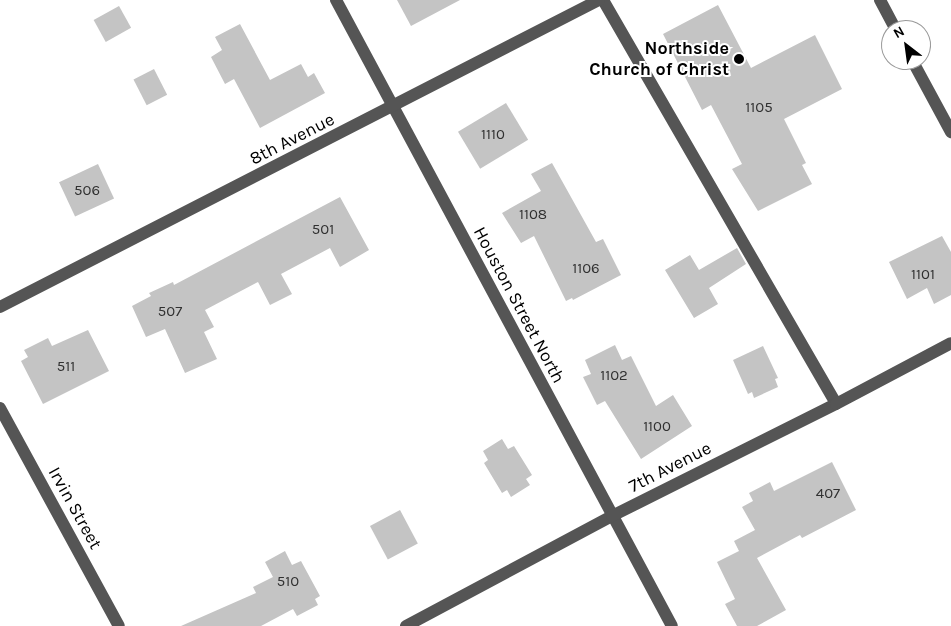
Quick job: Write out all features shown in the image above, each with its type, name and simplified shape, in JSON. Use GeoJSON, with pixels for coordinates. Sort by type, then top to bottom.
{"type":"FeatureCollection","features":[{"type":"Feature","properties":{"kind":"street","name":"Houston Street North"},"geometry":{"type":"LineString","coordinates":[[336,0],[672,626]]}},
{"type":"Feature","properties":{"kind":"street","name":"8th Avenue"},"geometry":{"type":"LineString","coordinates":[[0,306],[393,107],[599,0]]}},
{"type":"Feature","properties":{"kind":"street"},"geometry":{"type":"LineString","coordinates":[[603,0],[836,404]]}},
{"type":"Feature","properties":{"kind":"street"},"geometry":{"type":"LineString","coordinates":[[880,0],[891,20]]}},
{"type":"Feature","properties":{"kind":"street"},"geometry":{"type":"LineString","coordinates":[[917,70],[951,132]]}},
{"type":"Feature","properties":{"kind":"street","name":"7th Avenue"},"geometry":{"type":"LineString","coordinates":[[406,626],[612,516],[836,404],[951,342]]}},
{"type":"Feature","properties":{"kind":"street","name":"Irvin Street"},"geometry":{"type":"LineString","coordinates":[[0,408],[119,626]]}},
{"type":"Feature","properties":{"kind":"building"},"geometry":{"type":"Polygon","coordinates":[[[397,0],[460,0],[411,26],[397,0]]]}},
{"type":"Feature","properties":{"kind":"building"},"geometry":{"type":"Polygon","coordinates":[[[718,5],[751,68],[815,35],[842,89],[784,119],[806,163],[802,165],[812,184],[758,211],[732,169],[742,164],[711,105],[702,110],[663,34],[718,5]]]}},
{"type":"Feature","properties":{"kind":"building"},"geometry":{"type":"Polygon","coordinates":[[[119,6],[131,28],[106,42],[94,20],[119,6]]]}},
{"type":"Feature","properties":{"kind":"building"},"geometry":{"type":"Polygon","coordinates":[[[240,24],[270,80],[301,64],[308,77],[314,73],[325,93],[260,128],[234,79],[225,84],[211,57],[222,50],[215,37],[240,24]]]}},
{"type":"Feature","properties":{"kind":"building"},"geometry":{"type":"Polygon","coordinates":[[[154,69],[167,95],[147,105],[134,79],[154,69]]]}},
{"type":"Feature","properties":{"kind":"building"},"geometry":{"type":"Polygon","coordinates":[[[506,103],[528,140],[480,169],[458,132],[506,103]]]}},
{"type":"Feature","properties":{"kind":"building"},"geometry":{"type":"Polygon","coordinates":[[[552,163],[596,242],[603,239],[621,275],[573,300],[572,298],[566,301],[534,236],[521,243],[502,213],[541,191],[531,174],[552,163]]]}},
{"type":"Feature","properties":{"kind":"building"},"geometry":{"type":"Polygon","coordinates":[[[98,164],[114,198],[75,217],[59,182],[98,164]]]}},
{"type":"Feature","properties":{"kind":"building"},"geometry":{"type":"Polygon","coordinates":[[[340,197],[369,250],[340,267],[330,248],[281,274],[292,294],[270,305],[258,282],[205,310],[214,327],[204,332],[217,359],[185,373],[165,329],[146,337],[132,306],[151,296],[149,293],[173,282],[174,285],[340,197]]]}},
{"type":"Feature","properties":{"kind":"building"},"geometry":{"type":"Polygon","coordinates":[[[942,236],[951,252],[951,295],[934,304],[927,288],[907,299],[889,262],[942,236]]]}},
{"type":"Feature","properties":{"kind":"building"},"geometry":{"type":"Polygon","coordinates":[[[737,248],[746,264],[709,288],[718,304],[694,318],[665,270],[690,255],[699,270],[737,248]]]}},
{"type":"Feature","properties":{"kind":"building"},"geometry":{"type":"Polygon","coordinates":[[[88,330],[109,371],[43,404],[21,361],[28,357],[24,350],[48,338],[52,346],[88,330]]]}},
{"type":"Feature","properties":{"kind":"building"},"geometry":{"type":"Polygon","coordinates":[[[615,345],[622,360],[631,356],[656,406],[673,395],[692,426],[641,459],[605,401],[597,405],[583,377],[591,374],[585,360],[615,345]]]}},
{"type":"Feature","properties":{"kind":"building"},"geometry":{"type":"Polygon","coordinates":[[[763,346],[778,378],[775,379],[778,387],[754,398],[752,392],[748,394],[733,360],[763,346]]]}},
{"type":"Feature","properties":{"kind":"building"},"geometry":{"type":"Polygon","coordinates":[[[502,439],[508,449],[514,446],[532,475],[526,479],[530,485],[511,497],[507,490],[502,493],[484,463],[488,460],[483,451],[502,439]]]}},
{"type":"Feature","properties":{"kind":"building"},"geometry":{"type":"Polygon","coordinates":[[[832,462],[856,510],[802,538],[800,535],[757,558],[786,610],[757,626],[737,626],[725,604],[735,599],[717,562],[739,551],[734,541],[755,530],[742,507],[753,501],[749,493],[770,482],[774,491],[832,462]]]}},
{"type":"Feature","properties":{"kind":"building"},"geometry":{"type":"Polygon","coordinates":[[[400,510],[418,544],[388,560],[370,526],[400,510]]]}},
{"type":"Feature","properties":{"kind":"building"},"geometry":{"type":"Polygon","coordinates":[[[285,551],[292,565],[301,561],[320,596],[315,599],[318,605],[297,616],[293,609],[261,626],[181,626],[256,593],[253,587],[273,577],[265,562],[285,551]]]}},
{"type":"Feature","properties":{"kind":"place","name":"Northside Church of Christ"},"geometry":{"type":"Point","coordinates":[739,59]}}]}
